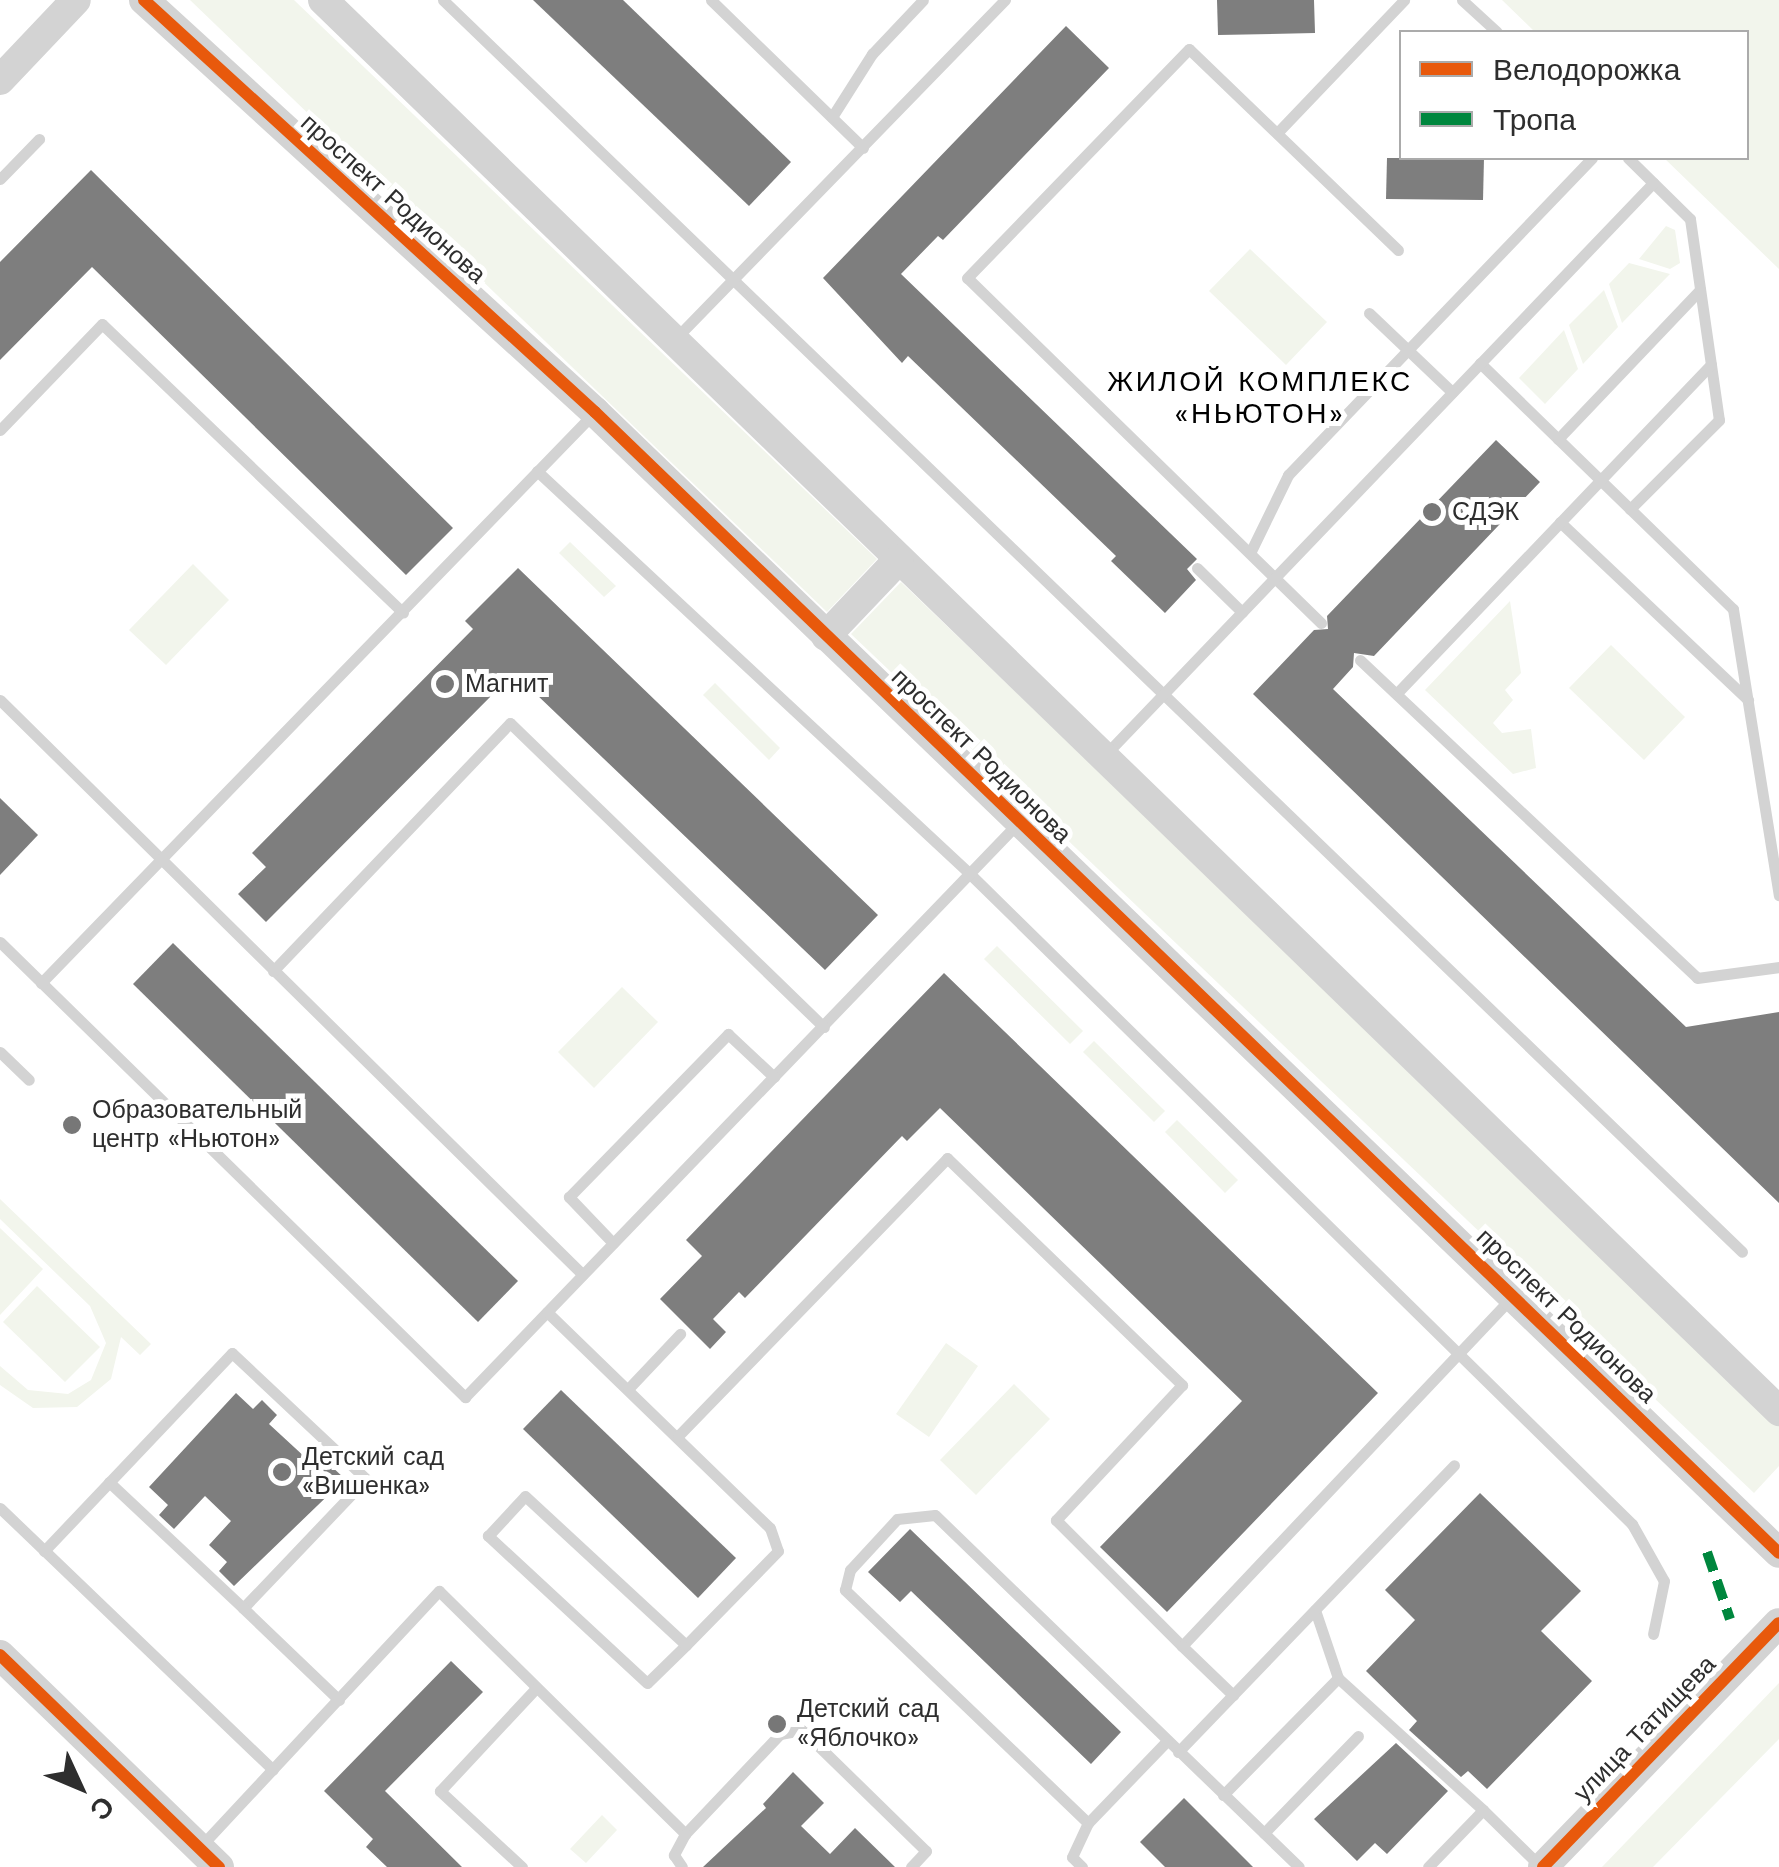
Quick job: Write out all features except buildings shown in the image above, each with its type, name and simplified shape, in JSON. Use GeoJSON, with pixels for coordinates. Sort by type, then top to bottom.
{"type":"FeatureCollection","features":[{"type":"Feature","properties":{"kind":"street"},"geometry":{"type":"LineString","coordinates":[[0,80],[76,0]]}},
{"type":"Feature","properties":{"kind":"street","name":"проспект Родионова"},"geometry":{"type":"LineString","coordinates":[[144,0],[595,412],[1779,1553]]}},
{"type":"Feature","properties":{"kind":"street"},"geometry":{"type":"LineString","coordinates":[[323,0],[1779,1411]]}},
{"type":"Feature","properties":{"kind":"street"},"geometry":{"type":"LineString","coordinates":[[826,636],[898,560]]}},
{"type":"Feature","properties":{"kind":"street","name":"улица Татищева"},"geometry":{"type":"LineString","coordinates":[[1542,1867],[1779,1623]]}},
{"type":"Feature","properties":{"kind":"street"},"geometry":{"type":"LineString","coordinates":[[0,1655],[209,1857]]}},
{"type":"Feature","properties":{"kind":"lane"},"geometry":{"type":"LineString","coordinates":[[442,0],[1742,1252]]}},
{"type":"Feature","properties":{"kind":"lane"},"geometry":{"type":"LineString","coordinates":[[711,0],[864,148]]}},
{"type":"Feature","properties":{"kind":"lane"},"geometry":{"type":"LineString","coordinates":[[832,117],[872,54],[923,0]]}},
{"type":"Feature","properties":{"kind":"lane"},"geometry":{"type":"LineString","coordinates":[[672,342],[1004,0]]}},
{"type":"Feature","properties":{"kind":"lane"},"geometry":{"type":"LineString","coordinates":[[1277,133],[1404,0]]}},
{"type":"Feature","properties":{"kind":"lane"},"geometry":{"type":"LineString","coordinates":[[1462,0],[1495,30]]}},
{"type":"Feature","properties":{"kind":"lane"},"geometry":{"type":"LineString","coordinates":[[1321,623],[967,278],[1188,49],[1398,250]]}},
{"type":"Feature","properties":{"kind":"lane"},"geometry":{"type":"LineString","coordinates":[[0,179],[39,139]]}},
{"type":"Feature","properties":{"kind":"lane"},"geometry":{"type":"LineString","coordinates":[[1251,551],[1288,475],[1590,160]]}},
{"type":"Feature","properties":{"kind":"lane"},"geometry":{"type":"LineString","coordinates":[[1630,160],[1690,219],[1719,420],[1630,509]]}},
{"type":"Feature","properties":{"kind":"lane"},"geometry":{"type":"LineString","coordinates":[[1103,758],[1653,183]]}},
{"type":"Feature","properties":{"kind":"lane"},"geometry":{"type":"LineString","coordinates":[[1558,439],[1700,290]]}},
{"type":"Feature","properties":{"kind":"lane"},"geometry":{"type":"LineString","coordinates":[[1369,313],[1452,392]]}},
{"type":"Feature","properties":{"kind":"lane"},"geometry":{"type":"LineString","coordinates":[[0,430],[102,324],[403,613]]}},
{"type":"Feature","properties":{"kind":"lane"},"geometry":{"type":"LineString","coordinates":[[1480,363],[1733,609],[1779,895]]}},
{"type":"Feature","properties":{"kind":"lane"},"geometry":{"type":"LineString","coordinates":[[1398,692],[1711,364]]}},
{"type":"Feature","properties":{"kind":"lane"},"geometry":{"type":"LineString","coordinates":[[42,983],[595,412]]}},
{"type":"Feature","properties":{"kind":"lane"},"geometry":{"type":"LineString","coordinates":[[538,471],[970,874],[1632,1524],[1664,1581],[1652,1634]]}},
{"type":"Feature","properties":{"kind":"lane"},"geometry":{"type":"LineString","coordinates":[[1560,522],[1748,700]]}},
{"type":"Feature","properties":{"kind":"lane"},"geometry":{"type":"LineString","coordinates":[[1197,568],[1242,612]]}},
{"type":"Feature","properties":{"kind":"lane"},"geometry":{"type":"LineString","coordinates":[[1360,660],[1697,978],[1779,967]]}},
{"type":"Feature","properties":{"kind":"lane"},"geometry":{"type":"LineString","coordinates":[[0,700],[582,1274]]}},
{"type":"Feature","properties":{"kind":"lane"},"geometry":{"type":"LineString","coordinates":[[274,971],[510,723],[824,1027]]}},
{"type":"Feature","properties":{"kind":"lane"},"geometry":{"type":"LineString","coordinates":[[0,942],[465,1397],[1018,823]]}},
{"type":"Feature","properties":{"kind":"lane"},"geometry":{"type":"LineString","coordinates":[[613,1243],[569,1197],[728,1034],[774,1077]]}},
{"type":"Feature","properties":{"kind":"lane"},"geometry":{"type":"LineString","coordinates":[[0,1052],[30,1080]]}},
{"type":"Feature","properties":{"kind":"lane"},"geometry":{"type":"LineString","coordinates":[[678,1436],[947,1158],[1182,1386],[1056,1520],[1233,1695]]}},
{"type":"Feature","properties":{"kind":"lane"},"geometry":{"type":"LineString","coordinates":[[1182,1646],[1513,1296]]}},
{"type":"Feature","properties":{"kind":"lane"},"geometry":{"type":"LineString","coordinates":[[547,1312],[770,1528],[778,1551],[686,1645],[647,1684],[488,1536],[526,1496],[686,1645]]}},
{"type":"Feature","properties":{"kind":"lane"},"geometry":{"type":"LineString","coordinates":[[628,1389],[680,1334]]}},
{"type":"Feature","properties":{"kind":"lane"},"geometry":{"type":"LineString","coordinates":[[44,1550],[232,1353],[366,1479],[243,1608]]}},
{"type":"Feature","properties":{"kind":"lane"},"geometry":{"type":"LineString","coordinates":[[1178,1752],[1454,1465]]}},
{"type":"Feature","properties":{"kind":"lane"},"geometry":{"type":"LineString","coordinates":[[110,1482],[338,1700]]}},
{"type":"Feature","properties":{"kind":"lane"},"geometry":{"type":"LineString","coordinates":[[0,1508],[274,1770]]}},
{"type":"Feature","properties":{"kind":"lane"},"geometry":{"type":"LineString","coordinates":[[1088,1823],[845,1590],[850,1570],[896,1520],[935,1514],[1299,1867]]}},
{"type":"Feature","properties":{"kind":"lane"},"geometry":{"type":"LineString","coordinates":[[209,1857],[274,1770],[440,1592],[685,1834]]}},
{"type":"Feature","properties":{"kind":"lane"},"geometry":{"type":"LineString","coordinates":[[1316,1610],[1338,1678],[1542,1867]]}},
{"type":"Feature","properties":{"kind":"lane"},"geometry":{"type":"LineString","coordinates":[[1223,1795],[1338,1678]]}},
{"type":"Feature","properties":{"kind":"lane"},"geometry":{"type":"LineString","coordinates":[[522,1867],[440,1792],[536,1688]]}},
{"type":"Feature","properties":{"kind":"lane"},"geometry":{"type":"LineString","coordinates":[[682,1867],[674,1854],[685,1834],[780,1734],[802,1730],[926,1851],[910,1867]]}},
{"type":"Feature","properties":{"kind":"lane"},"geometry":{"type":"LineString","coordinates":[[1264,1833],[1358,1736]]}},
{"type":"Feature","properties":{"kind":"lane"},"geometry":{"type":"LineString","coordinates":[[1082,1867],[1072,1857],[1088,1823],[1167,1741]]}},
{"type":"Feature","properties":{"kind":"lane"},"geometry":{"type":"LineString","coordinates":[[1428,1867],[1483,1810]]}},
{"type":"Feature","properties":{"kind":"shaded area"},"geometry":{"type":"Polygon","coordinates":[[[190,0],[294,0],[877,559],[827,612],[190,0]]]}},
{"type":"Feature","properties":{"kind":"shaded area"},"geometry":{"type":"Polygon","coordinates":[[[1502,0],[1779,0],[1779,269],[1666,160],[1749,160],[1749,30],[1533,30],[1502,0]]]}},
{"type":"Feature","properties":{"kind":"shaded area"},"geometry":{"type":"Polygon","coordinates":[[[1666,226],[1675,230],[1680,263],[1670,269],[1639,259],[1666,226]]]}},
{"type":"Feature","properties":{"kind":"shaded area"},"geometry":{"type":"Polygon","coordinates":[[[1250,249],[1327,322],[1286,365],[1209,291],[1250,249]]]}},
{"type":"Feature","properties":{"kind":"shaded area"},"geometry":{"type":"Polygon","coordinates":[[[1629,263],[1670,274],[1622,323],[1609,284],[1629,263]]]}},
{"type":"Feature","properties":{"kind":"shaded area"},"geometry":{"type":"Polygon","coordinates":[[[1604,290],[1618,327],[1583,364],[1569,325],[1604,290]]]}},
{"type":"Feature","properties":{"kind":"shaded area"},"geometry":{"type":"Polygon","coordinates":[[[1564,330],[1578,369],[1545,404],[1519,378],[1564,330]]]}},
{"type":"Feature","properties":{"kind":"shaded area"},"geometry":{"type":"Polygon","coordinates":[[[570,542],[616,586],[604,597],[559,553],[570,542]]]}},
{"type":"Feature","properties":{"kind":"shaded area"},"geometry":{"type":"Polygon","coordinates":[[[193,564],[229,600],[166,665],[129,630],[193,564]]]}},
{"type":"Feature","properties":{"kind":"shaded area"},"geometry":{"type":"Polygon","coordinates":[[[901,582],[1779,1424],[1779,1466],[1754,1493],[851,634],[901,582]]]}},
{"type":"Feature","properties":{"kind":"shaded area"},"geometry":{"type":"Polygon","coordinates":[[[1510,601],[1521,673],[1505,690],[1513,700],[1493,723],[1502,733],[1531,729],[1536,768],[1513,774],[1425,690],[1510,601]]]}},
{"type":"Feature","properties":{"kind":"shaded area"},"geometry":{"type":"Polygon","coordinates":[[[1611,645],[1685,717],[1644,760],[1569,688],[1611,645]]]}},
{"type":"Feature","properties":{"kind":"shaded area"},"geometry":{"type":"Polygon","coordinates":[[[715,683],[780,748],[769,760],[703,695],[715,683]]]}},
{"type":"Feature","properties":{"kind":"shaded area"},"geometry":{"type":"Polygon","coordinates":[[[997,946],[1083,1031],[1070,1044],[984,959],[997,946]]]}},
{"type":"Feature","properties":{"kind":"shaded area"},"geometry":{"type":"Polygon","coordinates":[[[622,987],[658,1022],[594,1088],[558,1052],[622,987]]]}},
{"type":"Feature","properties":{"kind":"shaded area"},"geometry":{"type":"Polygon","coordinates":[[[1094,1041],[1165,1111],[1154,1122],[1083,1052],[1094,1041]]]}},
{"type":"Feature","properties":{"kind":"shaded area"},"geometry":{"type":"Polygon","coordinates":[[[1177,1120],[1238,1180],[1225,1193],[1165,1132],[1177,1120]]]}},
{"type":"Feature","properties":{"kind":"shaded area"},"geometry":{"type":"Polygon","coordinates":[[[0,1199],[151,1344],[140,1355],[121,1337],[111,1379],[77,1407],[33,1408],[0,1385],[0,1366],[28,1390],[68,1394],[91,1380],[106,1343],[90,1306],[0,1219],[0,1199]]]}},
{"type":"Feature","properties":{"kind":"shaded area"},"geometry":{"type":"Polygon","coordinates":[[[0,1228],[43,1269],[0,1315],[0,1228]]]}},
{"type":"Feature","properties":{"kind":"shaded area"},"geometry":{"type":"Polygon","coordinates":[[[37,1286],[100,1347],[65,1382],[3,1322],[37,1286]]]}},
{"type":"Feature","properties":{"kind":"shaded area"},"geometry":{"type":"Polygon","coordinates":[[[946,1343],[978,1366],[929,1437],[896,1414],[946,1343]]]}},
{"type":"Feature","properties":{"kind":"shaded area"},"geometry":{"type":"Polygon","coordinates":[[[1014,1384],[1050,1419],[976,1495],[940,1460],[1014,1384]]]}},
{"type":"Feature","properties":{"kind":"shaded area"},"geometry":{"type":"Polygon","coordinates":[[[1779,1683],[1779,1739],[1653,1867],[1602,1867],[1779,1683]]]}},
{"type":"Feature","properties":{"kind":"shaded area"},"geometry":{"type":"Polygon","coordinates":[[[602,1815],[617,1830],[586,1863],[570,1849],[602,1815]]]}},
{"type":"Feature","properties":{"kind":"marked path"},"geometry":{"type":"LineString","coordinates":[[1707,1552],[1730,1619]]}},
{"type":"Feature","properties":{"kind":"cycle path"},"geometry":{"type":"LineString","coordinates":[[144,0],[595,412],[1779,1553]]}},
{"type":"Feature","properties":{"kind":"cycle path"},"geometry":{"type":"LineString","coordinates":[[1543,1867],[1779,1623]]}},
{"type":"Feature","properties":{"kind":"cycle path"},"geometry":{"type":"LineString","coordinates":[[0,1655],[219,1867]]}},
{"type":"Feature","properties":{"kind":"place","name":"СДЭК"},"geometry":{"type":"Point","coordinates":[1432,512]}},
{"type":"Feature","properties":{"kind":"place","name":"Магнит"},"geometry":{"type":"Point","coordinates":[445,684]}},
{"type":"Feature","properties":{"kind":"place","name":"Образовательный центр «Ньютон»"},"geometry":{"type":"Point","coordinates":[72,1125]}},
{"type":"Feature","properties":{"kind":"place","name":"Детский сад «Вишенка»"},"geometry":{"type":"Point","coordinates":[282,1472]}},
{"type":"Feature","properties":{"kind":"place","name":"Детский сад «Яблочко»"},"geometry":{"type":"Point","coordinates":[777,1724]}},
{"type":"Feature","properties":{"kind":"district","name":"ЖИЛОЙ КОМПЛЕКС «НЬЮТОН»"},"geometry":{"type":"Point","coordinates":[1260,398]}}]}
